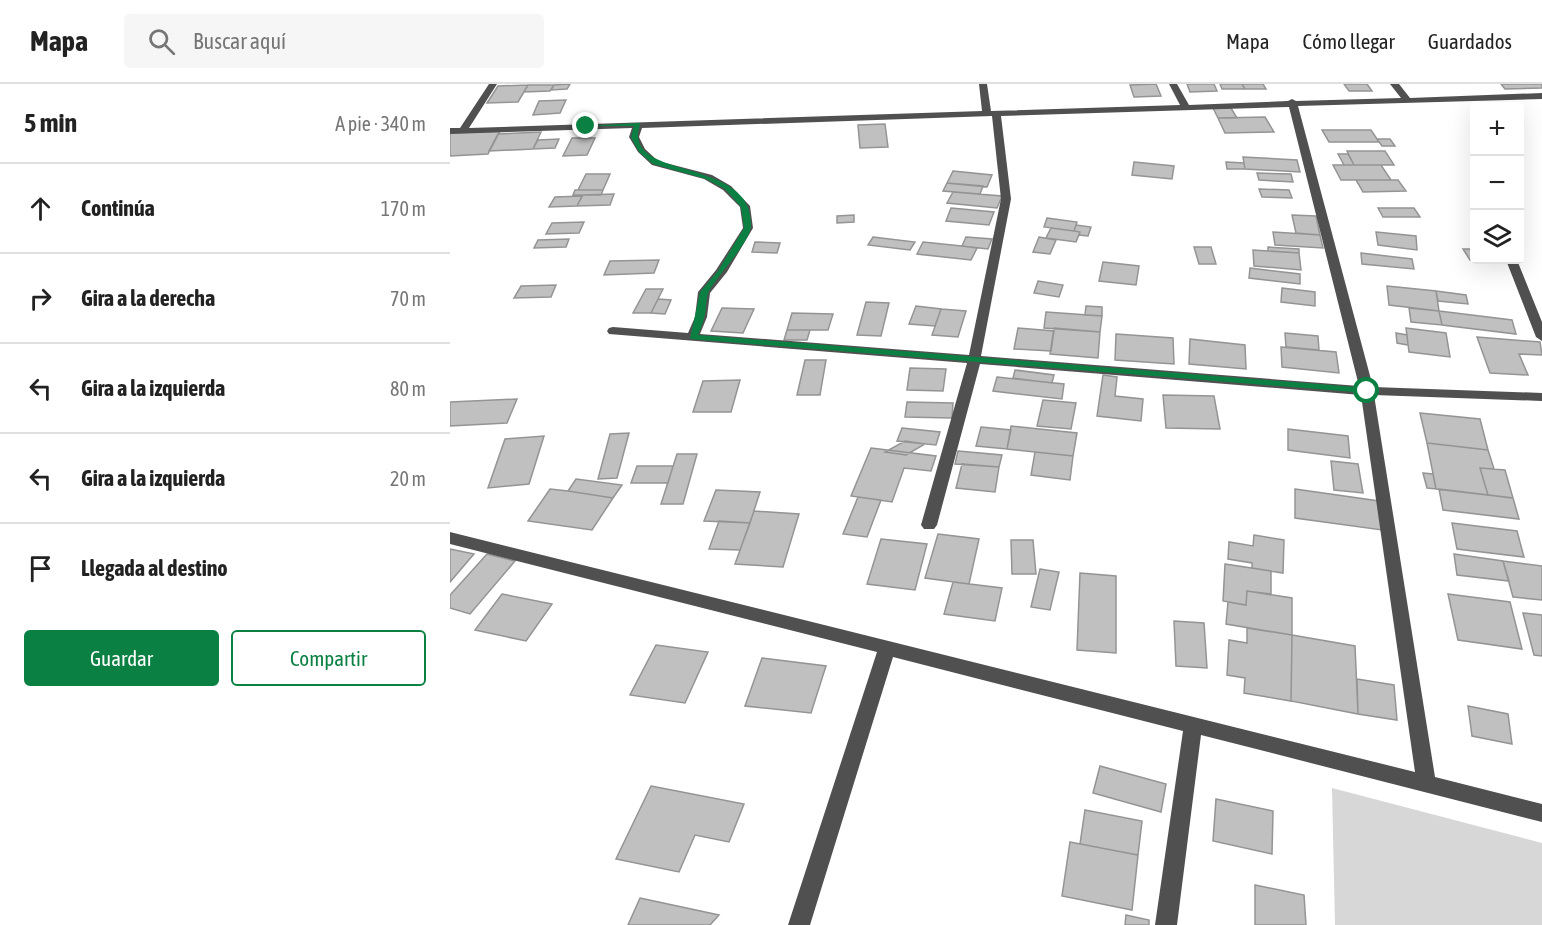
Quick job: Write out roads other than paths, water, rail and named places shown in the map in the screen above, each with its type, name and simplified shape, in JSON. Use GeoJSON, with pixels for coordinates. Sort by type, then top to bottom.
{"type":"FeatureCollection","features":[{"type":"Feature","properties":{"kind":"street"},"geometry":{"type":"LineString","coordinates":[[463,130],[493,84]]}},
{"type":"Feature","properties":{"kind":"street"},"geometry":{"type":"LineString","coordinates":[[929,525],[974,361],[1006,199],[991,112],[983,84]]}},
{"type":"Feature","properties":{"kind":"street"},"geometry":{"type":"LineString","coordinates":[[1173,84],[1185,106]]}},
{"type":"Feature","properties":{"kind":"street"},"geometry":{"type":"LineString","coordinates":[[1394,84],[1407,99]]}},
{"type":"Feature","properties":{"kind":"street"},"geometry":{"type":"LineString","coordinates":[[450,131],[1292,102],[1542,96]]}},
{"type":"Feature","properties":{"kind":"street"},"geometry":{"type":"LineString","coordinates":[[1292,102],[1367,391],[1426,783]]}},
{"type":"Feature","properties":{"kind":"street"},"geometry":{"type":"LineString","coordinates":[[638,124],[634,137],[641,150],[655,163],[708,177],[727,188],[745,206],[748,228],[721,272],[704,292],[700,318],[693,338]]}},
{"type":"Feature","properties":{"kind":"street"},"geometry":{"type":"LineString","coordinates":[[1513,264],[1542,337]]}},
{"type":"Feature","properties":{"kind":"street"},"geometry":{"type":"LineString","coordinates":[[613,331],[1367,391],[1542,397]]}},
{"type":"Feature","properties":{"kind":"street"},"geometry":{"type":"LineString","coordinates":[[450,538],[1542,813]]}},
{"type":"Feature","properties":{"kind":"street"},"geometry":{"type":"LineString","coordinates":[[799,925],[887,647]]}},
{"type":"Feature","properties":{"kind":"street"},"geometry":{"type":"LineString","coordinates":[[1166,925],[1193,724]]}}]}
